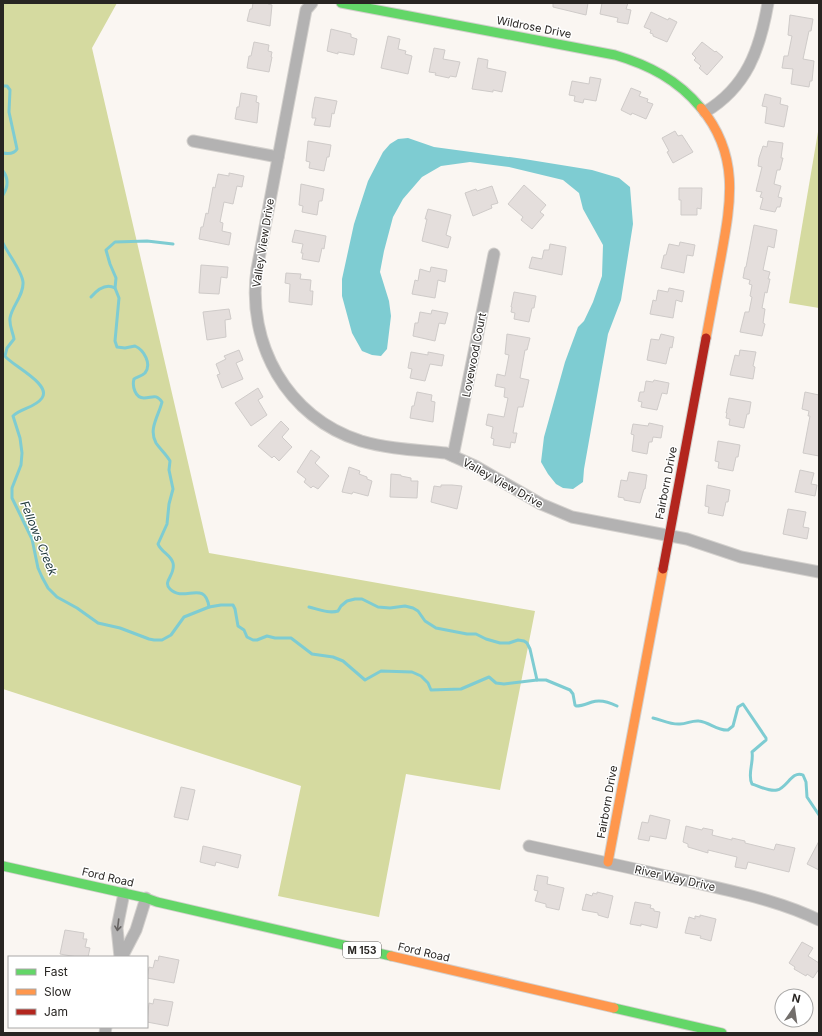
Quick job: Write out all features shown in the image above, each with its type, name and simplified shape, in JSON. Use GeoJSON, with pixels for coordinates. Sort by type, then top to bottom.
{"type":"FeatureCollection","features":[{"type":"Feature","properties":{"kind":"street"},"geometry":{"type":"LineString","coordinates":[[299,3],[304,21]]}},
{"type":"Feature","properties":{"kind":"street","name":"Valley View Drive"},"geometry":{"type":"LineString","coordinates":[[312,3],[306,10],[257,269],[254,294],[260,336],[267,356],[276,373],[297,401],[315,417],[344,434],[360,441],[380,446],[446,453],[475,466],[541,504],[560,513],[582,520],[687,539],[741,558],[819,572]]}},
{"type":"Feature","properties":{"kind":"street","name":"Wildrose Drive"},"geometry":{"type":"LineString","coordinates":[[341,3],[631,59],[654,68],[672,79],[689,93],[705,112]]}},
{"type":"Feature","properties":{"kind":"street"},"geometry":{"type":"LineString","coordinates":[[705,112],[725,99],[748,69],[761,39],[768,3]]}},
{"type":"Feature","properties":{"kind":"street","name":"Fairborn Drive"},"geometry":{"type":"LineString","coordinates":[[608,862],[729,213],[730,180],[726,156],[717,133],[705,112]]}},
{"type":"Feature","properties":{"kind":"street"},"geometry":{"type":"LineString","coordinates":[[193,141],[278,157]]}},
{"type":"Feature","properties":{"kind":"street","name":"Lovewood Court"},"geometry":{"type":"LineString","coordinates":[[453,456],[494,254]]}},
{"type":"Feature","properties":{"kind":"street","name":"River Way Drive"},"geometry":{"type":"LineString","coordinates":[[529,846],[608,862],[777,902],[804,912],[819,920]]}},
{"type":"Feature","properties":{"kind":"street","name":"Ford Road"},"geometry":{"type":"LineString","coordinates":[[3,866],[722,1033]]}},
{"type":"Feature","properties":{"kind":"street"},"geometry":{"type":"LineString","coordinates":[[121,956],[117,928],[124,893]]}},
{"type":"Feature","properties":{"kind":"street"},"geometry":{"type":"LineString","coordinates":[[122,956],[136,930],[146,898]]}},
{"type":"Feature","properties":{"kind":"green space"},"geometry":{"type":"Polygon","coordinates":[[[3,3],[117,3],[92,48],[209,553],[535,611],[500,790],[406,774],[379,917],[278,896],[301,786],[3,689],[3,3]]]}},
{"type":"Feature","properties":{"kind":"green space"},"geometry":{"type":"Polygon","coordinates":[[[819,126],[819,308],[789,303],[819,126]]]}},
{"type":"Feature","properties":{"kind":"water"},"geometry":{"type":"Polygon","coordinates":[[[408,138],[434,147],[592,170],[619,178],[630,187],[633,224],[621,300],[608,334],[583,482],[573,489],[563,488],[556,484],[541,462],[544,437],[565,362],[578,327],[584,321],[593,302],[602,276],[603,245],[583,209],[579,193],[563,180],[509,167],[470,162],[441,166],[422,177],[403,199],[393,217],[384,251],[380,272],[389,301],[391,316],[387,349],[381,356],[372,355],[362,351],[352,333],[342,296],[342,279],[354,224],[368,181],[383,152],[390,144],[398,139],[408,138]]]}},
{"type":"Feature","properties":{"kind":"building"},"geometry":{"type":"Polygon","coordinates":[[[253,3],[268,3],[272,5],[270,26],[247,21],[253,3]]]}},
{"type":"Feature","properties":{"kind":"building"},"geometry":{"type":"Polygon","coordinates":[[[553,3],[588,3],[586,15],[553,7],[553,3]]]}},
{"type":"Feature","properties":{"kind":"building"},"geometry":{"type":"Polygon","coordinates":[[[602,3],[628,3],[626,9],[631,10],[628,24],[617,22],[618,18],[600,14],[602,3]]]}},
{"type":"Feature","properties":{"kind":"building"},"geometry":{"type":"Polygon","coordinates":[[[651,12],[668,20],[669,18],[677,22],[667,42],[653,36],[653,34],[650,33],[651,30],[644,27],[651,12]]]}},
{"type":"Feature","properties":{"kind":"building"},"geometry":{"type":"Polygon","coordinates":[[[790,15],[813,19],[803,59],[814,61],[812,81],[810,81],[809,87],[791,84],[793,69],[782,68],[784,56],[788,56],[792,36],[788,35],[790,15]]]}},
{"type":"Feature","properties":{"kind":"building"},"geometry":{"type":"Polygon","coordinates":[[[331,29],[351,34],[351,37],[357,39],[354,55],[338,52],[338,54],[327,51],[331,29]]]}},
{"type":"Feature","properties":{"kind":"building"},"geometry":{"type":"Polygon","coordinates":[[[388,36],[400,39],[398,49],[406,51],[405,54],[412,56],[408,74],[381,68],[388,36]]]}},
{"type":"Feature","properties":{"kind":"building"},"geometry":{"type":"Polygon","coordinates":[[[254,42],[269,45],[268,51],[272,52],[272,57],[269,72],[247,68],[254,42]]]}},
{"type":"Feature","properties":{"kind":"building"},"geometry":{"type":"Polygon","coordinates":[[[702,42],[723,57],[707,75],[699,68],[701,66],[694,60],[696,58],[692,54],[702,42]]]}},
{"type":"Feature","properties":{"kind":"building"},"geometry":{"type":"Polygon","coordinates":[[[434,48],[445,50],[443,59],[460,62],[456,77],[450,76],[449,78],[429,72],[434,48]]]}},
{"type":"Feature","properties":{"kind":"building"},"geometry":{"type":"Polygon","coordinates":[[[478,58],[488,60],[487,68],[506,72],[502,92],[472,89],[478,58]]]}},
{"type":"Feature","properties":{"kind":"building"},"geometry":{"type":"Polygon","coordinates":[[[590,77],[601,79],[596,101],[584,99],[583,103],[574,101],[575,96],[569,95],[572,81],[589,84],[590,77]]]}},
{"type":"Feature","properties":{"kind":"building"},"geometry":{"type":"Polygon","coordinates":[[[631,88],[641,92],[639,96],[648,99],[647,102],[653,104],[646,119],[632,113],[631,115],[621,110],[631,88]]]}},
{"type":"Feature","properties":{"kind":"building"},"geometry":{"type":"Polygon","coordinates":[[[241,93],[257,96],[256,102],[259,103],[257,123],[235,119],[241,93]]]}},
{"type":"Feature","properties":{"kind":"building"},"geometry":{"type":"Polygon","coordinates":[[[765,94],[781,98],[780,104],[788,106],[784,127],[765,123],[767,107],[762,106],[765,94]]]}},
{"type":"Feature","properties":{"kind":"building"},"geometry":{"type":"Polygon","coordinates":[[[315,97],[337,101],[334,114],[332,113],[330,127],[314,125],[316,118],[312,118],[312,113],[315,97]]]}},
{"type":"Feature","properties":{"kind":"building"},"geometry":{"type":"Polygon","coordinates":[[[675,131],[678,136],[682,135],[693,152],[673,163],[662,138],[675,131]]]}},
{"type":"Feature","properties":{"kind":"building"},"geometry":{"type":"Polygon","coordinates":[[[308,141],[331,145],[324,171],[309,168],[310,162],[306,161],[308,141]]]}},
{"type":"Feature","properties":{"kind":"building"},"geometry":{"type":"Polygon","coordinates":[[[768,141],[783,143],[781,158],[783,158],[780,170],[777,170],[774,184],[781,186],[778,197],[782,198],[780,207],[777,207],[775,212],[760,209],[763,198],[760,197],[762,192],[756,191],[762,167],[758,166],[759,158],[763,146],[767,147],[768,141]]]}},
{"type":"Feature","properties":{"kind":"building"},"geometry":{"type":"Polygon","coordinates":[[[229,173],[244,176],[242,187],[237,186],[233,204],[224,202],[220,222],[223,223],[222,231],[231,233],[229,245],[199,239],[206,213],[208,214],[213,187],[215,188],[218,174],[229,176],[229,173]]]}},
{"type":"Feature","properties":{"kind":"building"},"geometry":{"type":"Polygon","coordinates":[[[301,184],[324,189],[322,201],[319,201],[317,215],[302,212],[303,206],[299,205],[301,184]]]}},
{"type":"Feature","properties":{"kind":"building"},"geometry":{"type":"Polygon","coordinates":[[[524,185],[546,205],[540,212],[544,215],[532,229],[521,220],[523,217],[508,204],[524,185]]]}},
{"type":"Feature","properties":{"kind":"building"},"geometry":{"type":"Polygon","coordinates":[[[492,186],[498,203],[491,205],[492,208],[473,216],[465,193],[492,186]]]}},
{"type":"Feature","properties":{"kind":"building"},"geometry":{"type":"Polygon","coordinates":[[[679,188],[702,188],[701,209],[697,208],[697,215],[681,215],[679,188]]]}},
{"type":"Feature","properties":{"kind":"building"},"geometry":{"type":"Polygon","coordinates":[[[428,209],[451,215],[446,235],[451,237],[448,248],[422,241],[428,209]]]}},
{"type":"Feature","properties":{"kind":"building"},"geometry":{"type":"Polygon","coordinates":[[[754,225],[777,230],[774,248],[768,246],[763,270],[770,272],[768,279],[770,279],[767,293],[765,292],[762,308],[765,309],[763,323],[765,324],[762,336],[740,332],[745,312],[749,312],[752,297],[750,296],[752,285],[749,284],[750,280],[743,278],[754,225]]]}},
{"type":"Feature","properties":{"kind":"building"},"geometry":{"type":"Polygon","coordinates":[[[295,230],[326,236],[324,249],[322,248],[319,262],[302,259],[303,253],[301,253],[303,244],[292,242],[295,230]]]}},
{"type":"Feature","properties":{"kind":"building"},"geometry":{"type":"Polygon","coordinates":[[[680,242],[695,245],[693,256],[687,255],[684,273],[661,268],[664,255],[666,255],[669,244],[679,246],[680,242]]]}},
{"type":"Feature","properties":{"kind":"building"},"geometry":{"type":"Polygon","coordinates":[[[550,244],[566,247],[562,275],[529,268],[532,257],[542,259],[544,250],[549,250],[550,244]]]}},
{"type":"Feature","properties":{"kind":"building"},"geometry":{"type":"Polygon","coordinates":[[[201,265],[228,267],[227,278],[221,277],[219,294],[199,293],[201,265]]]}},
{"type":"Feature","properties":{"kind":"building"},"geometry":{"type":"Polygon","coordinates":[[[431,267],[447,270],[445,282],[438,280],[435,298],[412,294],[415,280],[418,281],[420,269],[430,272],[431,267]]]}},
{"type":"Feature","properties":{"kind":"building"},"geometry":{"type":"Polygon","coordinates":[[[286,273],[301,274],[300,279],[311,280],[310,291],[313,291],[312,305],[289,302],[290,284],[285,283],[286,273]]]}},
{"type":"Feature","properties":{"kind":"building"},"geometry":{"type":"Polygon","coordinates":[[[669,288],[684,291],[682,302],[676,300],[673,318],[650,314],[653,300],[656,301],[658,290],[668,292],[669,288]]]}},
{"type":"Feature","properties":{"kind":"building"},"geometry":{"type":"Polygon","coordinates":[[[514,292],[536,296],[529,322],[514,319],[515,313],[511,312],[511,307],[514,292]]]}},
{"type":"Feature","properties":{"kind":"building"},"geometry":{"type":"Polygon","coordinates":[[[229,309],[231,319],[225,320],[226,337],[207,340],[203,312],[229,309]]]}},
{"type":"Feature","properties":{"kind":"building"},"geometry":{"type":"Polygon","coordinates":[[[432,310],[448,313],[445,324],[439,323],[435,341],[413,336],[415,323],[418,323],[420,312],[431,314],[432,310]]]}},
{"type":"Feature","properties":{"kind":"building"},"geometry":{"type":"Polygon","coordinates":[[[507,334],[530,338],[527,350],[525,350],[520,378],[529,380],[523,407],[518,407],[513,433],[517,433],[515,443],[511,442],[510,448],[493,445],[494,439],[491,438],[493,427],[486,425],[488,414],[504,417],[508,398],[504,397],[505,388],[495,386],[497,374],[505,376],[509,355],[505,354],[507,334]]]}},
{"type":"Feature","properties":{"kind":"building"},"geometry":{"type":"Polygon","coordinates":[[[661,334],[674,337],[672,348],[670,347],[666,364],[647,360],[651,339],[659,340],[661,334]]]}},
{"type":"Feature","properties":{"kind":"building"},"geometry":{"type":"Polygon","coordinates":[[[239,350],[243,360],[236,363],[243,379],[222,388],[217,375],[220,374],[216,364],[226,359],[224,356],[239,350]]]}},
{"type":"Feature","properties":{"kind":"building"},"geometry":{"type":"Polygon","coordinates":[[[740,350],[756,352],[753,366],[755,367],[753,379],[730,375],[735,355],[739,356],[740,350]]]}},
{"type":"Feature","properties":{"kind":"building"},"geometry":{"type":"Polygon","coordinates":[[[411,352],[428,355],[428,352],[444,355],[442,366],[430,364],[425,381],[410,378],[412,369],[408,368],[411,352]]]}},
{"type":"Feature","properties":{"kind":"building"},"geometry":{"type":"Polygon","coordinates":[[[654,380],[669,383],[667,394],[662,393],[657,410],[641,407],[642,402],[638,401],[640,392],[644,392],[646,381],[653,382],[654,380]]]}},
{"type":"Feature","properties":{"kind":"building"},"geometry":{"type":"Polygon","coordinates":[[[258,388],[263,397],[258,400],[267,415],[251,426],[235,403],[258,388]]]}},
{"type":"Feature","properties":{"kind":"building"},"geometry":{"type":"Polygon","coordinates":[[[417,392],[432,395],[431,401],[435,402],[433,422],[410,418],[417,392]]]}},
{"type":"Feature","properties":{"kind":"building"},"geometry":{"type":"Polygon","coordinates":[[[805,392],[819,395],[819,456],[803,453],[810,416],[808,416],[809,411],[802,409],[805,392]]]}},
{"type":"Feature","properties":{"kind":"building"},"geometry":{"type":"Polygon","coordinates":[[[729,398],[751,402],[744,428],[729,425],[730,419],[726,418],[726,413],[729,398]]]}},
{"type":"Feature","properties":{"kind":"building"},"geometry":{"type":"Polygon","coordinates":[[[281,421],[289,429],[282,437],[292,447],[279,461],[274,456],[272,458],[258,446],[281,421]]]}},
{"type":"Feature","properties":{"kind":"building"},"geometry":{"type":"Polygon","coordinates":[[[649,423],[663,426],[661,438],[653,437],[652,442],[649,442],[647,454],[632,451],[634,435],[631,434],[633,424],[648,426],[649,423]]]}},
{"type":"Feature","properties":{"kind":"building"},"geometry":{"type":"Polygon","coordinates":[[[718,441],[740,445],[733,471],[718,468],[719,462],[715,461],[718,441]]]}},
{"type":"Feature","properties":{"kind":"building"},"geometry":{"type":"Polygon","coordinates":[[[311,450],[320,457],[315,463],[329,476],[318,489],[313,486],[311,488],[304,482],[306,479],[297,472],[311,450]]]}},
{"type":"Feature","properties":{"kind":"building"},"geometry":{"type":"Polygon","coordinates":[[[349,467],[360,471],[359,474],[372,481],[368,496],[353,492],[352,494],[342,492],[349,467]]]}},
{"type":"Feature","properties":{"kind":"building"},"geometry":{"type":"Polygon","coordinates":[[[800,470],[814,473],[811,484],[817,485],[815,496],[795,492],[800,470]]]}},
{"type":"Feature","properties":{"kind":"building"},"geometry":{"type":"Polygon","coordinates":[[[629,472],[647,475],[645,489],[640,503],[624,500],[624,498],[618,497],[621,480],[627,481],[629,472]]]}},
{"type":"Feature","properties":{"kind":"building"},"geometry":{"type":"Polygon","coordinates":[[[391,474],[411,478],[411,481],[418,481],[417,498],[390,497],[391,474]]]}},
{"type":"Feature","properties":{"kind":"building"},"geometry":{"type":"Polygon","coordinates":[[[441,485],[462,486],[457,509],[431,502],[434,486],[441,487],[441,485]]]}},
{"type":"Feature","properties":{"kind":"building"},"geometry":{"type":"Polygon","coordinates":[[[707,485],[730,490],[723,516],[708,513],[709,507],[705,506],[707,485]]]}},
{"type":"Feature","properties":{"kind":"building"},"geometry":{"type":"Polygon","coordinates":[[[788,509],[806,512],[803,527],[809,528],[807,539],[783,534],[788,509]]]}},
{"type":"Feature","properties":{"kind":"building"},"geometry":{"type":"Polygon","coordinates":[[[181,787],[195,790],[188,820],[174,817],[181,787]]]}},
{"type":"Feature","properties":{"kind":"building"},"geometry":{"type":"Polygon","coordinates":[[[650,815],[670,820],[666,839],[650,836],[649,841],[638,839],[642,822],[648,823],[650,815]]]}},
{"type":"Feature","properties":{"kind":"building"},"geometry":{"type":"Polygon","coordinates":[[[686,826],[702,830],[703,828],[713,830],[712,835],[732,840],[732,838],[745,841],[745,843],[774,850],[776,844],[795,848],[789,872],[748,862],[746,869],[735,867],[737,857],[708,850],[708,853],[688,847],[688,844],[683,842],[686,826]]]}},
{"type":"Feature","properties":{"kind":"building"},"geometry":{"type":"Polygon","coordinates":[[[819,841],[819,870],[807,864],[819,841]]]}},
{"type":"Feature","properties":{"kind":"building"},"geometry":{"type":"Polygon","coordinates":[[[203,846],[241,855],[238,868],[216,862],[215,866],[200,862],[203,846]]]}},
{"type":"Feature","properties":{"kind":"building"},"geometry":{"type":"Polygon","coordinates":[[[537,875],[548,877],[547,884],[564,888],[559,910],[546,907],[546,904],[535,901],[538,891],[534,890],[537,875]]]}},
{"type":"Feature","properties":{"kind":"building"},"geometry":{"type":"Polygon","coordinates":[[[597,892],[613,896],[608,918],[598,915],[598,913],[582,910],[586,894],[592,896],[593,893],[597,894],[597,892]]]}},
{"type":"Feature","properties":{"kind":"building"},"geometry":{"type":"Polygon","coordinates":[[[635,902],[651,905],[650,908],[654,909],[654,911],[660,912],[657,928],[641,924],[641,926],[630,924],[635,902]]]}},
{"type":"Feature","properties":{"kind":"building"},"geometry":{"type":"Polygon","coordinates":[[[700,915],[716,919],[711,941],[700,938],[701,936],[685,933],[689,917],[695,919],[695,916],[700,917],[700,915]]]}},
{"type":"Feature","properties":{"kind":"building"},"geometry":{"type":"Polygon","coordinates":[[[65,930],[84,933],[83,939],[87,939],[85,947],[90,948],[88,956],[60,954],[65,930]]]}},
{"type":"Feature","properties":{"kind":"building"},"geometry":{"type":"Polygon","coordinates":[[[802,942],[813,948],[808,956],[819,963],[819,969],[813,978],[794,969],[795,967],[789,963],[802,942]]]}},
{"type":"Feature","properties":{"kind":"building"},"geometry":{"type":"Polygon","coordinates":[[[159,956],[179,960],[174,983],[148,978],[149,967],[153,968],[155,960],[158,961],[159,956]]]}},
{"type":"Feature","properties":{"kind":"building"},"geometry":{"type":"Polygon","coordinates":[[[154,999],[173,1002],[168,1026],[148,1022],[149,1003],[153,1004],[154,999]]]}},
{"type":"Feature","properties":{"kind":"waterway","name":"Fellows Creek"},"geometry":{"type":"LineString","coordinates":[[3,86],[7,86],[10,90],[9,112],[17,149],[11,153],[3,153]]}},
{"type":"Feature","properties":{"kind":"waterway","name":"Fellows Creek"},"geometry":{"type":"LineString","coordinates":[[3,171],[7,183],[3,195]]}},
{"type":"Feature","properties":{"kind":"waterway"},"geometry":{"type":"LineString","coordinates":[[173,244],[147,241],[115,242],[106,250],[116,278],[115,288],[119,298],[115,341],[117,347],[125,348],[135,346],[144,354],[146,358],[148,366],[145,373],[134,379],[133,385],[136,394],[144,398],[156,397],[162,402],[153,433],[156,443],[170,461],[169,470],[173,489],[169,504],[167,524],[158,544],[173,563],[173,571],[168,580],[168,586],[176,593],[203,594],[207,599],[209,607]]}},
{"type":"Feature","properties":{"kind":"waterway","name":"Fellows Creek"},"geometry":{"type":"LineString","coordinates":[[3,243],[18,268],[23,282],[22,291],[10,318],[14,339],[7,348],[5,356],[30,375],[41,387],[44,393],[42,398],[36,404],[16,413],[13,416],[20,438],[22,453],[21,465],[12,488],[12,498],[32,539],[38,568],[42,577],[48,588],[57,597],[77,608],[98,623],[120,628],[154,640],[162,640],[171,635],[184,617],[209,607],[233,605],[238,626],[244,630],[247,637],[253,640],[267,636],[275,638],[291,638],[312,654],[333,657],[343,661],[365,680],[381,671],[412,672],[421,676],[428,683],[431,690],[461,689],[489,677],[496,683],[504,684],[546,680],[570,690],[573,694],[576,706],[599,701],[608,702],[617,706]]}},
{"type":"Feature","properties":{"kind":"waterway"},"geometry":{"type":"LineString","coordinates":[[91,297],[105,287],[108,286],[115,288]]}},
{"type":"Feature","properties":{"kind":"waterway"},"geometry":{"type":"LineString","coordinates":[[309,607],[327,612],[335,612],[338,611],[347,601],[362,599],[378,607],[390,608],[405,606],[413,608],[418,611],[425,621],[436,628],[467,634],[476,634],[500,643],[509,643],[518,640],[524,641],[530,649],[537,680]]}},
{"type":"Feature","properties":{"kind":"waterway","name":"Fellows Creek"},"geometry":{"type":"LineString","coordinates":[[653,718],[677,724],[699,721],[728,730],[733,726],[738,707],[743,704],[766,738],[766,740],[752,752],[750,773],[752,784],[767,790],[777,790],[781,789],[796,775],[803,775],[806,782],[807,797],[819,815]]}},
{"type":"Feature","properties":{"kind":"traffic: fast"},"geometry":{"type":"LineString","coordinates":[[341,3],[615,55],[640,64],[662,75],[683,89],[701,108]]}},
{"type":"Feature","properties":{"kind":"traffic: fast"},"geometry":{"type":"LineString","coordinates":[[3,866],[391,956]]}},
{"type":"Feature","properties":{"kind":"traffic: fast"},"geometry":{"type":"LineString","coordinates":[[614,1008],[722,1033]]}},
{"type":"Feature","properties":{"kind":"traffic: slow"},"geometry":{"type":"LineString","coordinates":[[701,108],[722,143],[727,161],[729,180],[728,217],[706,338]]}},
{"type":"Feature","properties":{"kind":"traffic: slow"},"geometry":{"type":"LineString","coordinates":[[608,862],[663,569]]}},
{"type":"Feature","properties":{"kind":"traffic: slow"},"geometry":{"type":"LineString","coordinates":[[391,956],[614,1008]]}},
{"type":"Feature","properties":{"kind":"traffic: jam"},"geometry":{"type":"LineString","coordinates":[[663,569],[706,338]]}}]}
